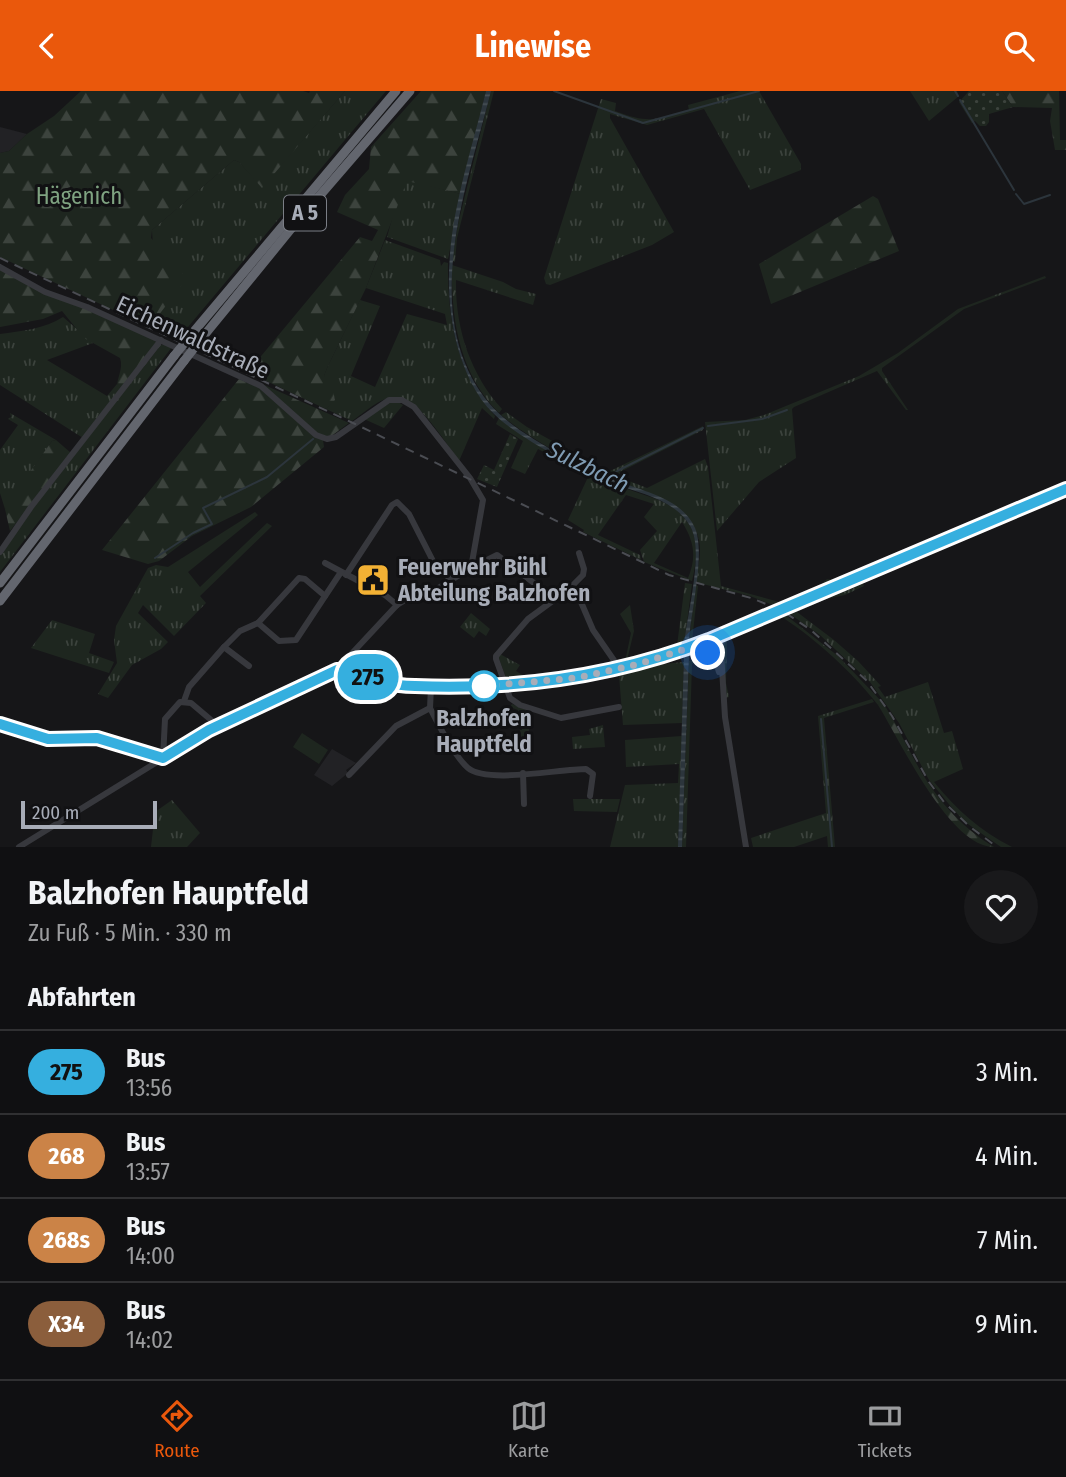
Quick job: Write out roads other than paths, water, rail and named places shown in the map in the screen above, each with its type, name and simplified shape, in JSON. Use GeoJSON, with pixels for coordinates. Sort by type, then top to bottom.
{"type":"FeatureCollection","features":[{"type":"Feature","properties":{"kind":"highway","name":"A 5"},"geometry":{"type":"LineString","coordinates":[[0,583],[174,356],[396,91]]}},
{"type":"Feature","properties":{"kind":"highway","name":"A 5"},"geometry":{"type":"LineString","coordinates":[[0,601],[202,338],[291,229],[410,91]]}},
{"type":"Feature","properties":{"kind":"street","name":"Eichenwaldstraße"},"geometry":{"type":"LineString","coordinates":[[0,267],[45,292],[87,307],[268,390],[316,435],[325,439],[335,437],[388,400],[402,400],[414,407],[470,478],[483,501],[471,568]]}},
{"type":"Feature","properties":{"kind":"street"},"geometry":{"type":"LineString","coordinates":[[0,552],[38,497],[161,340]]}},
{"type":"Feature","properties":{"kind":"street"},"geometry":{"type":"LineString","coordinates":[[692,649],[1066,489]]}},
{"type":"Feature","properties":{"kind":"street"},"geometry":{"type":"LineString","coordinates":[[258,623],[279,641],[294,641],[397,502],[409,514],[434,563],[452,581]]}},
{"type":"Feature","properties":{"kind":"street"},"geometry":{"type":"LineString","coordinates":[[579,553],[585,572],[569,589],[528,619],[496,656],[513,701],[555,718],[619,707]]}},
{"type":"Feature","properties":{"kind":"street"},"geometry":{"type":"LineString","coordinates":[[340,670],[342,664],[397,605],[452,581],[497,555],[555,599]]}},
{"type":"Feature","properties":{"kind":"street"},"geometry":{"type":"LineString","coordinates":[[325,563],[389,597],[397,605]]}},
{"type":"Feature","properties":{"kind":"street"},"geometry":{"type":"LineString","coordinates":[[184,701],[186,692],[224,647],[245,628],[258,623],[299,578],[326,596]]}},
{"type":"Feature","properties":{"kind":"street"},"geometry":{"type":"LineString","coordinates":[[569,589],[581,601],[593,630],[620,669]]}},
{"type":"Feature","properties":{"kind":"street"},"geometry":{"type":"LineString","coordinates":[[720,636],[721,679],[734,782],[746,847]]}},
{"type":"Feature","properties":{"kind":"street"},"geometry":{"type":"LineString","coordinates":[[709,640],[721,679]]}},
{"type":"Feature","properties":{"kind":"street"},"geometry":{"type":"LineString","coordinates":[[224,647],[249,666]]}},
{"type":"Feature","properties":{"kind":"street"},"geometry":{"type":"LineString","coordinates":[[19,847],[217,726],[340,670],[352,671],[388,683],[431,687],[505,685],[551,682],[620,669],[682,650],[703,651],[715,659]]}},
{"type":"Feature","properties":{"kind":"street"},"geometry":{"type":"LineString","coordinates":[[431,687],[430,708],[468,768],[487,775],[563,769],[589,770],[593,774],[590,796]]}},
{"type":"Feature","properties":{"kind":"street"},"geometry":{"type":"LineString","coordinates":[[184,701],[196,707],[217,726]]}},
{"type":"Feature","properties":{"kind":"street"},"geometry":{"type":"LineString","coordinates":[[163,758],[165,719],[174,706],[184,701]]}},
{"type":"Feature","properties":{"kind":"street"},"geometry":{"type":"LineString","coordinates":[[349,775],[396,726],[430,708]]}},
{"type":"Feature","properties":{"kind":"street"},"geometry":{"type":"LineString","coordinates":[[0,725],[48,739],[97,738],[163,758]]}},
{"type":"Feature","properties":{"kind":"street"},"geometry":{"type":"LineString","coordinates":[[143,751],[152,765]]}},
{"type":"Feature","properties":{"kind":"street"},"geometry":{"type":"LineString","coordinates":[[523,773],[524,804]]}},
{"type":"Feature","properties":{"kind":"waterway"},"geometry":{"type":"LineString","coordinates":[[554,91],[643,123],[759,91]]}},
{"type":"Feature","properties":{"kind":"waterway"},"geometry":{"type":"LineString","coordinates":[[955,91],[958,96]]}},
{"type":"Feature","properties":{"kind":"waterway"},"geometry":{"type":"LineString","coordinates":[[960,100],[1014,190]]}},
{"type":"Feature","properties":{"kind":"waterway"},"geometry":{"type":"LineString","coordinates":[[1016,194],[1024,204],[1050,195]]}},
{"type":"Feature","properties":{"kind":"waterway"},"geometry":{"type":"LineString","coordinates":[[708,426],[762,419],[787,410]]}},
{"type":"Feature","properties":{"kind":"waterway","name":"Sulzbach"},"geometry":{"type":"LineString","coordinates":[[608,478],[703,428]]}},
{"type":"Feature","properties":{"kind":"waterway"},"geometry":{"type":"LineString","coordinates":[[155,558],[212,524],[203,508],[267,477],[313,439]]}},
{"type":"Feature","properties":{"kind":"waterway"},"geometry":{"type":"LineString","coordinates":[[791,613],[859,584]]}},
{"type":"Feature","properties":{"kind":"waterway"},"geometry":{"type":"LineString","coordinates":[[723,645],[726,640],[780,616]]}},
{"type":"Feature","properties":{"kind":"waterway"},"geometry":{"type":"LineString","coordinates":[[821,719],[832,847]]}},
{"type":"Feature","properties":{"kind":"railway"},"geometry":{"type":"LineString","coordinates":[[0,258],[669,575],[751,598],[781,610],[811,630],[867,681],[892,716],[929,782],[944,802],[969,826],[997,847]]}},
{"type":"Feature","properties":{"kind":"place","name":"Feuerwehr Bühl Abteilung Balzhofen"},"geometry":{"type":"Point","coordinates":[373,580]}},
{"type":"Feature","properties":{"kind":"place","name":"Balzhofen Hauptfeld"},"geometry":{"type":"Point","coordinates":[484,686]}},
{"type":"Feature","properties":{"kind":"park label","name":"Hägenich"},"geometry":{"type":"Point","coordinates":[79,196]}}]}
